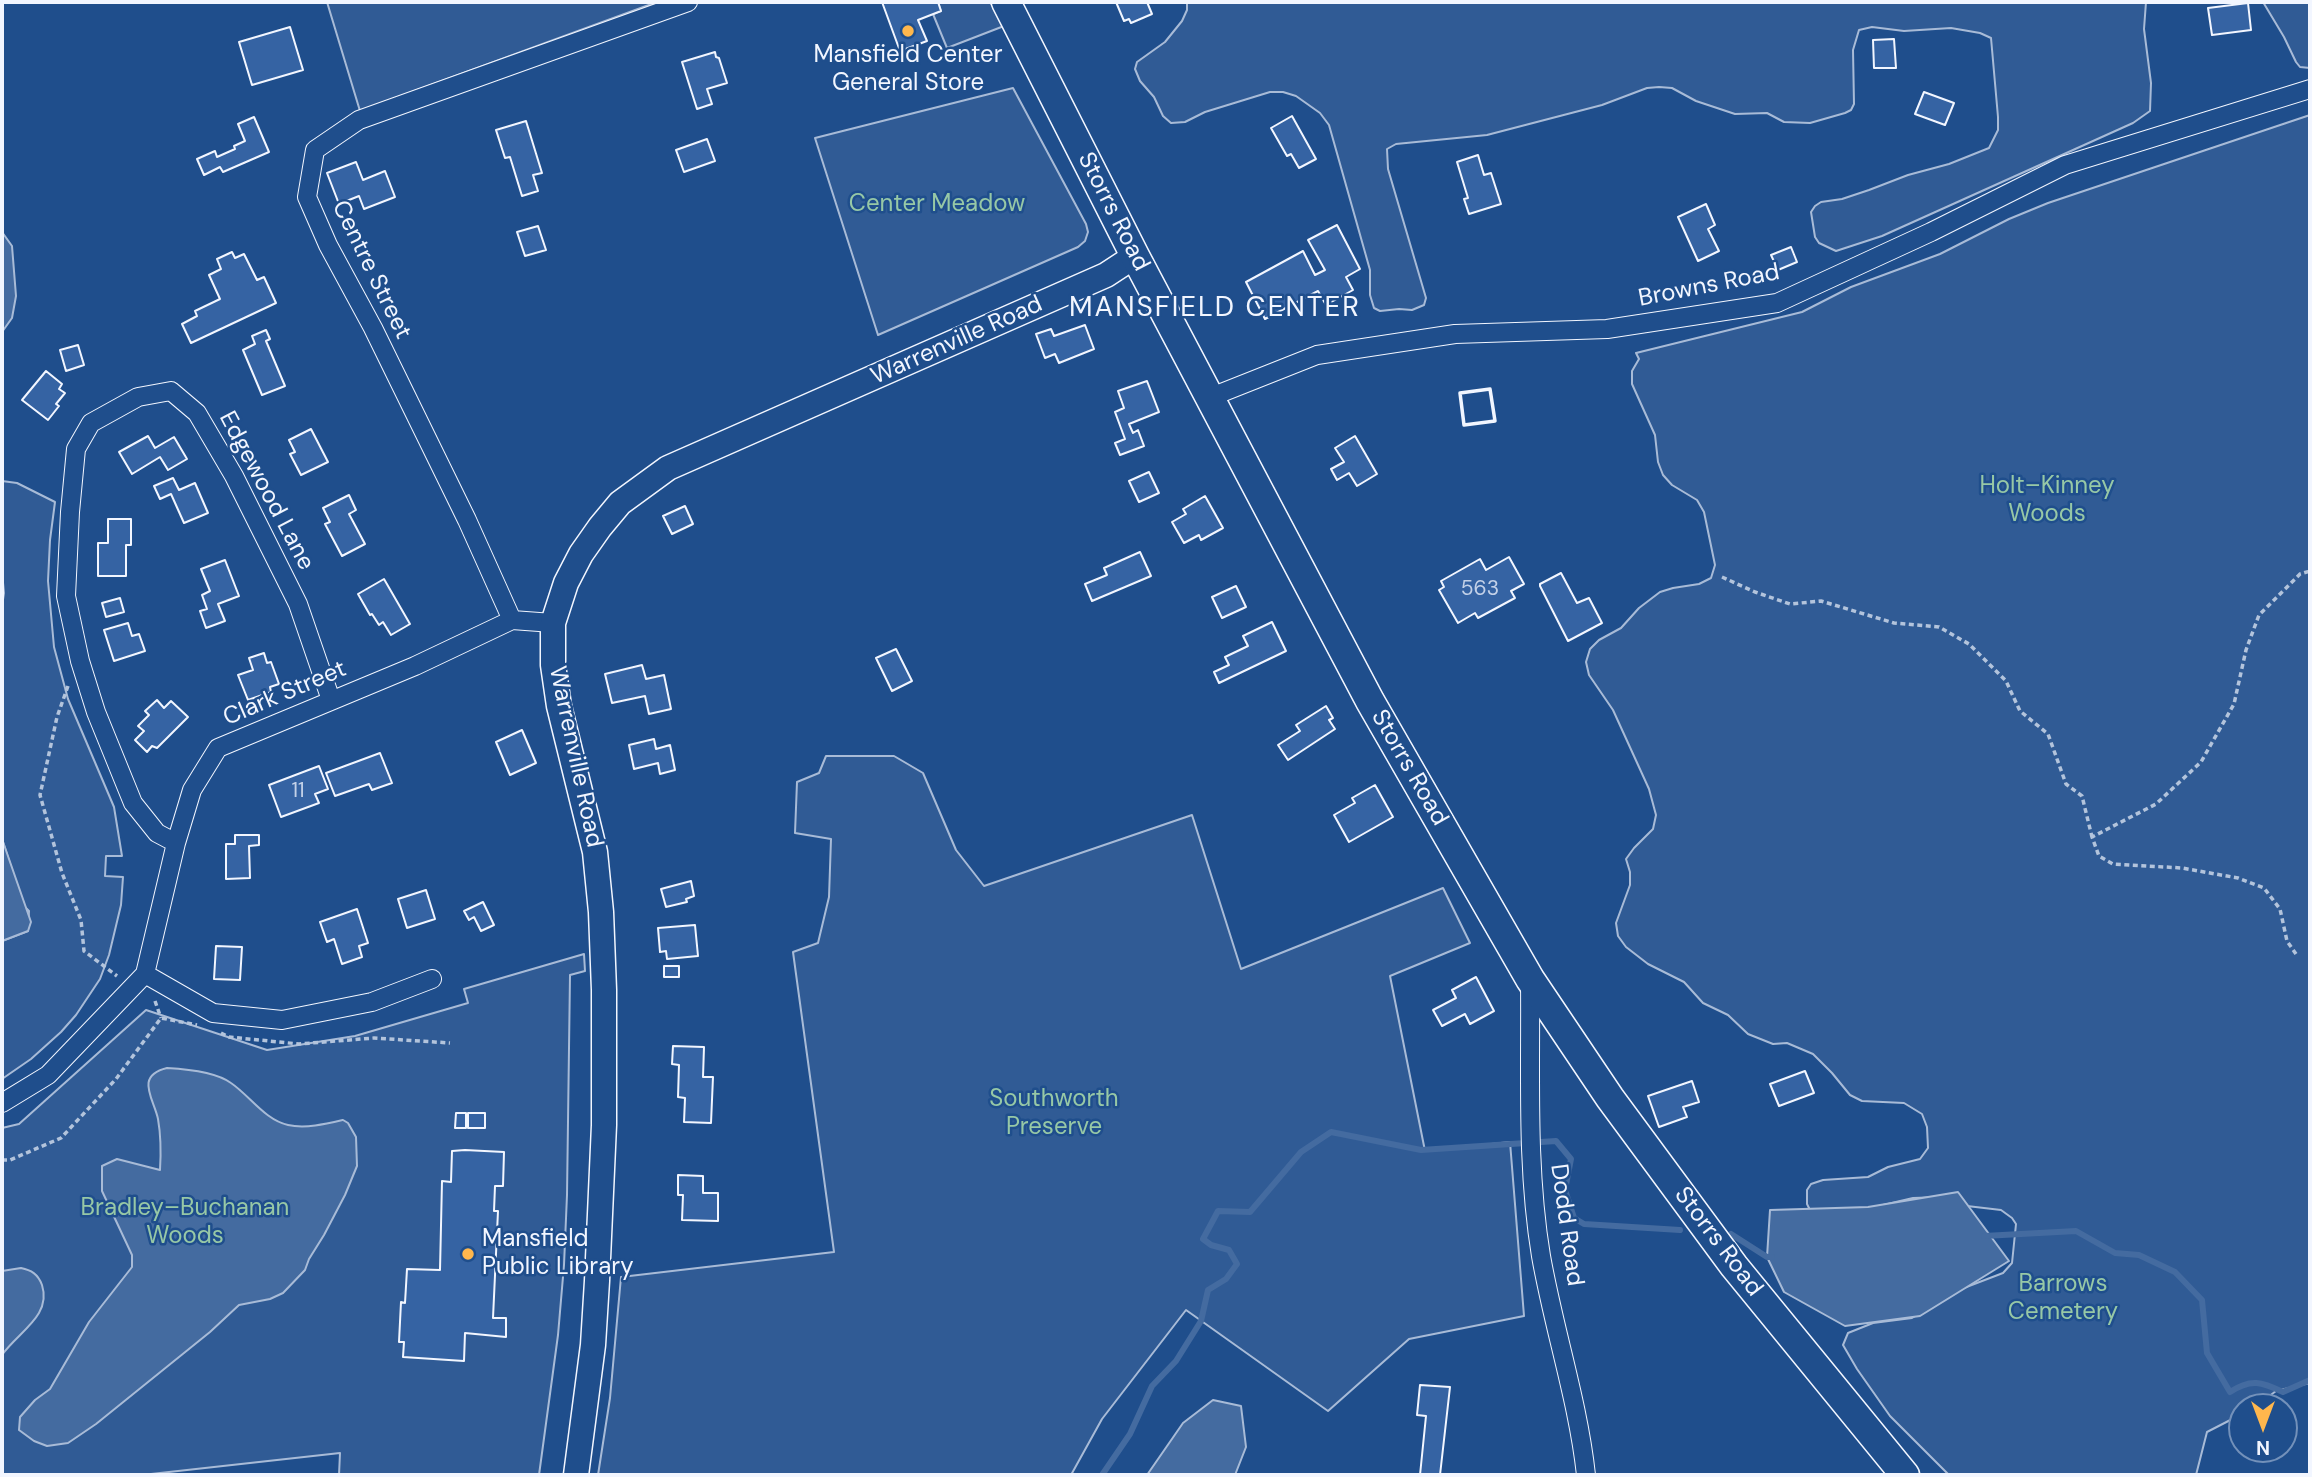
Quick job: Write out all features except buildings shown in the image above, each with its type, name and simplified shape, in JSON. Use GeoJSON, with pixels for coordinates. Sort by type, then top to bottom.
{"type":"FeatureCollection","features":[{"type":"Feature","properties":{"kind":"main road","name":"Storrs Road"},"geometry":{"type":"LineString","coordinates":[[1006,2],[1135,256],[1370,701],[1530,979],[1610,1098],[1709,1232],[1905,1475]]}},
{"type":"Feature","properties":{"kind":"main road","name":"Warrenville Road"},"geometry":{"type":"LineString","coordinates":[[576,1475],[593,1345],[597,1281],[604,1143],[604,1003],[601,912],[595,852],[559,706],[553,664],[553,623],[566,583],[580,554],[620,503],[668,468],[1106,275],[1135,256]]}},
{"type":"Feature","properties":{"kind":"street","name":"Centre Street"},"geometry":{"type":"LineString","coordinates":[[512,620],[467,520],[373,328],[328,245],[307,197],[315,150],[359,120],[688,2]]}},
{"type":"Feature","properties":{"kind":"street","name":"Browns Road"},"geometry":{"type":"LineString","coordinates":[[1211,397],[1317,355],[1455,334],[1607,329],[1777,303],[1931,232],[2065,165],[2310,89]]}},
{"type":"Feature","properties":{"kind":"street","name":"Edgewood Lane"},"geometry":{"type":"LineString","coordinates":[[176,844],[157,833],[133,803],[96,712],[66,596],[69,512],[76,449],[91,423],[138,397],[171,390],[197,413],[234,476],[298,604],[331,700]]}},
{"type":"Feature","properties":{"kind":"street","name":"Clark Street"},"geometry":{"type":"LineString","coordinates":[[139,980],[192,790],[218,748],[415,666],[512,620],[553,623]]}},
{"type":"Feature","properties":{"kind":"street"},"geometry":{"type":"LineString","coordinates":[[2,1103],[48,1075],[139,980],[213,1013],[282,1020],[372,1002],[432,979]]}},
{"type":"Feature","properties":{"kind":"street","name":"Dodd Road"},"geometry":{"type":"LineString","coordinates":[[1530,979],[1530,1149],[1541,1256],[1581,1436],[1586,1475]]}},
{"type":"Feature","properties":{"kind":"path"},"geometry":{"type":"LineString","coordinates":[[2092,837],[2156,804],[2201,762],[2234,704],[2246,650],[2259,615],[2300,574],[2310,571]]}},
{"type":"Feature","properties":{"kind":"path"},"geometry":{"type":"LineString","coordinates":[[1722,577],[1790,604],[1821,601],[1895,623],[1939,627],[1969,644],[2006,681],[2020,711],[2048,734],[2066,784],[2081,796],[2099,856],[2113,864],[2182,868],[2238,878],[2264,888],[2280,909],[2287,941],[2296,954]]}},
{"type":"Feature","properties":{"kind":"path"},"geometry":{"type":"LineString","coordinates":[[79,654],[57,717],[40,795],[62,873],[80,920],[84,951],[104,968],[139,980]]}},
{"type":"Feature","properties":{"kind":"path"},"geometry":{"type":"LineString","coordinates":[[2,1160],[10,1160],[61,1138],[108,1088],[162,1018],[205,1026]]}},
{"type":"Feature","properties":{"kind":"path"},"geometry":{"type":"LineString","coordinates":[[217,1032],[229,1037],[299,1044],[374,1038],[450,1043]]}},
{"type":"Feature","properties":{"kind":"shaded area"},"geometry":{"type":"Polygon","coordinates":[[[327,2],[657,2],[360,111],[327,2]]]}},
{"type":"Feature","properties":{"kind":"shaded area"},"geometry":{"type":"Polygon","coordinates":[[[938,2],[990,2],[1004,26],[947,48],[933,14],[941,11],[938,2]]]}},
{"type":"Feature","properties":{"kind":"shaded area"},"geometry":{"type":"Polygon","coordinates":[[[1187,2],[2146,2],[2144,29],[2151,83],[2150,111],[2133,123],[1882,236],[1836,251],[1819,243],[1815,237],[1811,212],[1815,206],[1949,164],[1989,148],[1998,130],[1991,38],[1980,33],[1951,28],[1904,31],[1872,27],[1859,30],[1853,50],[1854,104],[1851,110],[1810,123],[1784,122],[1767,113],[1735,114],[1696,101],[1672,88],[1659,87],[1647,88],[1602,105],[1487,135],[1396,144],[1387,149],[1388,169],[1426,298],[1424,305],[1412,310],[1380,311],[1374,308],[1370,295],[1370,270],[1329,125],[1320,113],[1296,96],[1270,92],[1205,112],[1185,122],[1171,123],[1163,116],[1154,97],[1140,81],[1135,69],[1137,62],[1165,42],[1182,21],[1187,2]]]}},
{"type":"Feature","properties":{"kind":"shaded area"},"geometry":{"type":"Polygon","coordinates":[[[2263,2],[2310,2],[2310,68],[2300,67],[2296,62],[2263,2]]]}},
{"type":"Feature","properties":{"kind":"shaded area","name":"Center Meadow"},"geometry":{"type":"Polygon","coordinates":[[[1013,88],[1086,224],[1088,232],[1085,241],[1078,247],[878,335],[815,138],[1013,88]]]}},
{"type":"Feature","properties":{"kind":"shaded area"},"geometry":{"type":"Polygon","coordinates":[[[2310,115],[2310,1383],[2273,1393],[2228,1393],[2228,1421],[2207,1432],[2196,1475],[1949,1475],[1890,1416],[1843,1345],[1848,1333],[1873,1323],[1912,1318],[1956,1291],[2003,1273],[2012,1263],[2016,1224],[2001,1210],[1967,1206],[1941,1197],[1913,1198],[1866,1209],[1810,1210],[1807,1190],[1811,1184],[1823,1180],[1868,1177],[1888,1167],[1920,1159],[1928,1148],[1927,1127],[1922,1114],[1904,1103],[1862,1101],[1850,1095],[1813,1054],[1787,1043],[1773,1044],[1748,1034],[1728,1015],[1703,1003],[1684,982],[1648,964],[1626,947],[1618,936],[1616,923],[1630,885],[1626,859],[1653,829],[1656,815],[1649,789],[1613,710],[1589,675],[1586,662],[1590,649],[1599,640],[1621,628],[1639,608],[1660,592],[1699,584],[1711,578],[1715,565],[1704,512],[1697,500],[1672,485],[1663,475],[1658,462],[1655,435],[1632,384],[1632,371],[1639,359],[1636,353],[1802,312],[1851,287],[1940,254],[2009,219],[2048,203],[2310,115]]]}},
{"type":"Feature","properties":{"kind":"shaded area"},"geometry":{"type":"Polygon","coordinates":[[[2,232],[12,246],[16,296],[12,318],[2,332],[2,232]]]}},
{"type":"Feature","properties":{"kind":"shaded area"},"geometry":{"type":"Polygon","coordinates":[[[2,481],[17,483],[55,502],[48,581],[54,647],[68,699],[114,807],[122,856],[106,856],[105,876],[123,877],[121,905],[109,955],[100,979],[61,1032],[31,1059],[2,1079],[2,941],[28,931],[29,911],[24,906],[2,839],[2,481]]]}},
{"type":"Feature","properties":{"kind":"shaded area","name":"Southworth Preserve"},"geometry":{"type":"Polygon","coordinates":[[[826,756],[894,756],[923,773],[956,850],[984,886],[1192,815],[1241,969],[1443,888],[1470,943],[1390,976],[1425,1151],[1510,1142],[1524,1316],[1409,1339],[1328,1411],[1186,1310],[1102,1419],[1071,1475],[598,1475],[610,1398],[621,1277],[834,1252],[793,952],[818,943],[829,897],[831,839],[795,833],[797,782],[819,773],[826,756]]]}},
{"type":"Feature","properties":{"kind":"shaded area"},"geometry":{"type":"Polygon","coordinates":[[[2,839],[31,922],[28,931],[2,941],[2,839]]]}},
{"type":"Feature","properties":{"kind":"shaded area","name":"Bradley–Buchanan Woods"},"geometry":{"type":"Polygon","coordinates":[[[584,954],[585,971],[570,975],[564,1265],[558,1335],[539,1475],[339,1475],[340,1453],[142,1475],[2,1475],[2,1128],[19,1124],[146,1010],[267,1050],[355,1036],[468,1003],[464,989],[584,954]]]}},
{"type":"Feature","properties":{"kind":"shaded area"},"geometry":{"type":"Polygon","coordinates":[[[167,1068],[200,1072],[225,1079],[272,1118],[288,1125],[308,1126],[343,1120],[348,1123],[356,1137],[357,1166],[345,1195],[305,1270],[283,1293],[270,1299],[239,1305],[210,1332],[96,1424],[68,1443],[47,1446],[34,1441],[19,1430],[20,1417],[35,1400],[50,1389],[89,1322],[132,1267],[132,1255],[102,1191],[102,1166],[117,1159],[160,1170],[159,1125],[150,1096],[149,1082],[157,1072],[167,1068]]]}},
{"type":"Feature","properties":{"kind":"shaded area"},"geometry":{"type":"Polygon","coordinates":[[[1958,1192],[2009,1261],[1920,1316],[1845,1326],[1784,1292],[1767,1257],[1770,1210],[1868,1207],[1958,1192]]]}},
{"type":"Feature","properties":{"kind":"shaded area"},"geometry":{"type":"Polygon","coordinates":[[[21,1268],[34,1273],[40,1281],[44,1296],[42,1306],[32,1323],[2,1355],[2,1271],[21,1268]]]}},
{"type":"Feature","properties":{"kind":"shaded area"},"geometry":{"type":"Polygon","coordinates":[[[1213,1400],[1241,1406],[1246,1447],[1235,1475],[1147,1475],[1183,1423],[1213,1400]]]}},
{"type":"Feature","properties":{"kind":"waterway"},"geometry":{"type":"LineString","coordinates":[[1102,1475],[1130,1434],[1152,1386],[1176,1361],[1201,1321],[1208,1290],[1226,1279],[1237,1264],[1229,1250],[1211,1245],[1203,1239],[1218,1211],[1250,1212],[1301,1152],[1331,1132],[1421,1150],[1556,1141],[1571,1159],[1565,1190],[1574,1218],[1584,1224],[1680,1230]]}},
{"type":"Feature","properties":{"kind":"waterway"},"geometry":{"type":"LineString","coordinates":[[1984,1236],[2076,1231],[2115,1253],[2139,1255],[2175,1272],[2202,1300],[2207,1353],[2230,1392],[2250,1383],[2269,1386],[2283,1392],[2310,1380]]}},
{"type":"Feature","properties":{"kind":"waterway"},"geometry":{"type":"LineString","coordinates":[[1731,1234],[1767,1257],[1772,1257]]}},
{"type":"Feature","properties":{"kind":"wall"},"geometry":{"type":"LineString","coordinates":[[1490,389],[1495,421],[1464,425],[1460,393],[1490,389]]}},
{"type":"Feature","properties":{"kind":"place","name":"Mansfield Center General Store"},"geometry":{"type":"Point","coordinates":[908,31]}},
{"type":"Feature","properties":{"kind":"place","name":"Mansfield Public Library"},"geometry":{"type":"Point","coordinates":[468,1254]}},
{"type":"Feature","properties":{"kind":"district","name":"MANSFIELD CENTER"},"geometry":{"type":"Point","coordinates":[1215,309]}},
{"type":"Feature","properties":{"kind":"park label","name":"Holt–Kinney Woods"},"geometry":{"type":"Point","coordinates":[2047,501]}},
{"type":"Feature","properties":{"kind":"park label","name":"Barrows Cemetery"},"geometry":{"type":"Point","coordinates":[2063,1299]}}]}
